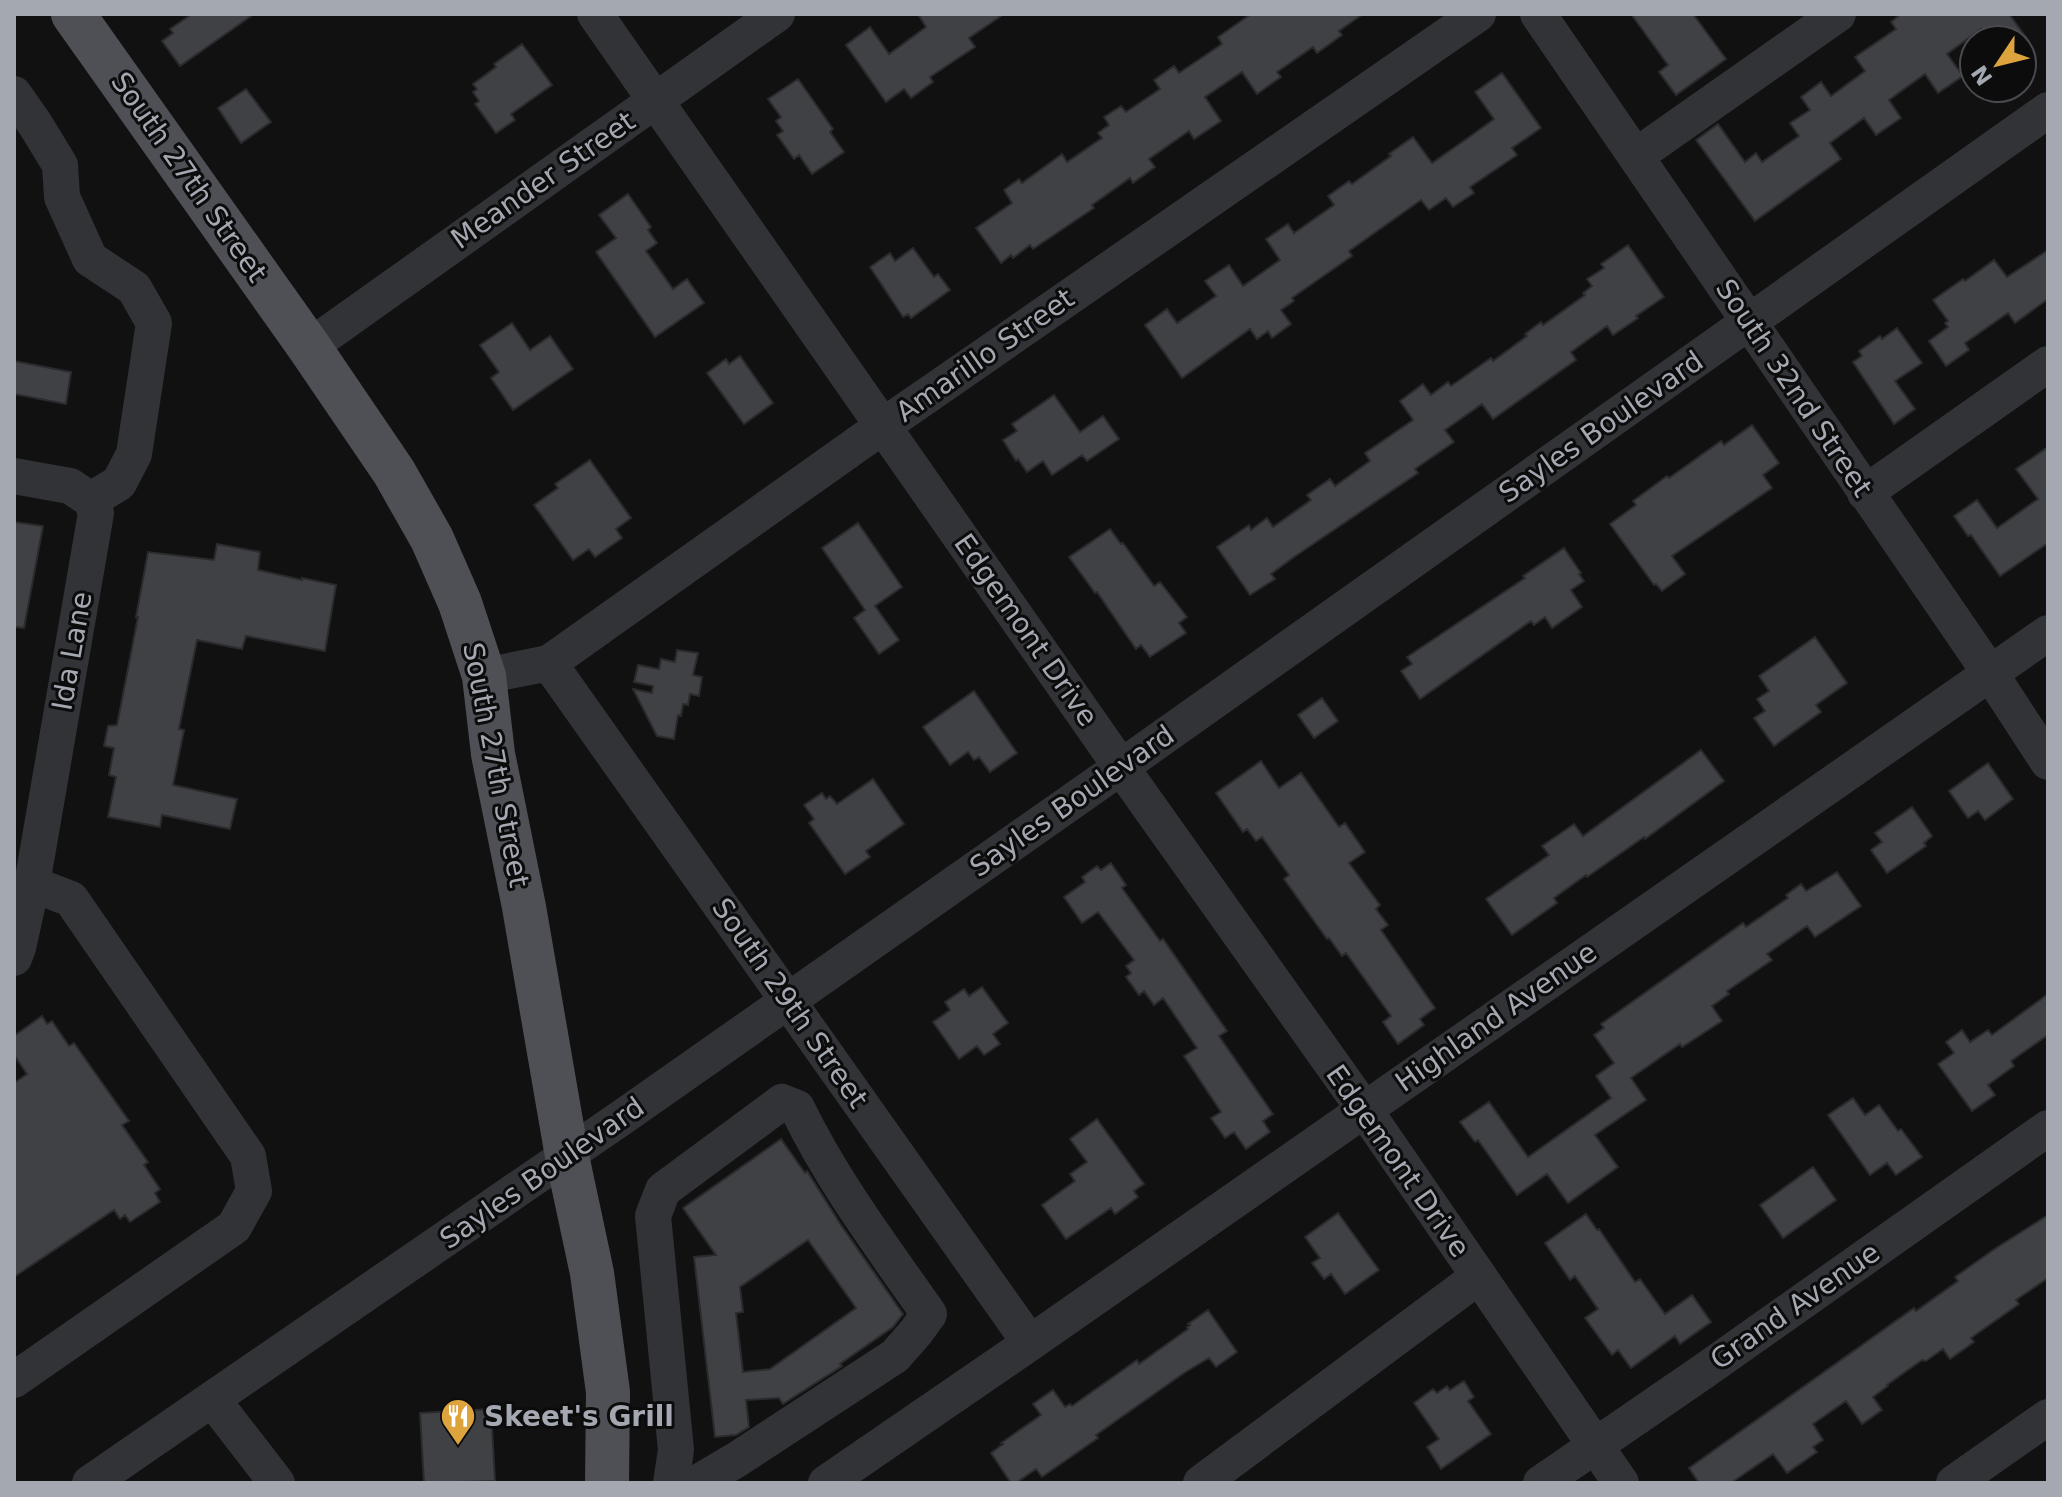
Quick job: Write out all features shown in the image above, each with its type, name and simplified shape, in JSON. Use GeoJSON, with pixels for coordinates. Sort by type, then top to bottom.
{"type":"FeatureCollection","features":[{"type":"Feature","properties":{"kind":"main road","name":"South 27th Street"},"geometry":{"type":"LineString","coordinates":[[75,15],[394,472],[432,539],[460,603],[484,676],[493,754],[524,907],[567,1156],[592,1273],[608,1392],[607,1483]]}},
{"type":"Feature","properties":{"kind":"street","name":"Edgemont Drive"},"geometry":{"type":"LineString","coordinates":[[595,14],[1364,1109],[1621,1483]]}},
{"type":"Feature","properties":{"kind":"street","name":"Meander Street"},"geometry":{"type":"LineString","coordinates":[[309,347],[777,14]]}},
{"type":"Feature","properties":{"kind":"street","name":"Amarillo Street"},"geometry":{"type":"LineString","coordinates":[[484,676],[549,663],[883,426],[1478,14]]}},
{"type":"Feature","properties":{"kind":"street","name":"South 32nd Street"},"geometry":{"type":"LineString","coordinates":[[1538,14],[2048,762]]}},
{"type":"Feature","properties":{"kind":"street"},"geometry":{"type":"LineString","coordinates":[[1636,156],[1838,14]]}},
{"type":"Feature","properties":{"kind":"street"},"geometry":{"type":"LineString","coordinates":[[14,94],[60,165],[62,197],[90,259],[134,288],[154,323],[134,454],[119,483],[91,500],[70,486],[14,476]]}},
{"type":"Feature","properties":{"kind":"street","name":"Sayles Boulevard"},"geometry":{"type":"LineString","coordinates":[[90,1483],[567,1156],[2048,110]]}},
{"type":"Feature","properties":{"kind":"street"},"geometry":{"type":"LineString","coordinates":[[1865,493],[2048,364]]}},
{"type":"Feature","properties":{"kind":"street","name":"Ida Lane"},"geometry":{"type":"LineString","coordinates":[[14,958],[32,884],[96,513],[91,500]]}},
{"type":"Feature","properties":{"kind":"street","name":"Highland Avenue"},"geometry":{"type":"LineString","coordinates":[[826,1483],[2048,633]]}},
{"type":"Feature","properties":{"kind":"street","name":"South 29th Street"},"geometry":{"type":"LineString","coordinates":[[549,663],[1030,1343]]}},
{"type":"Feature","properties":{"kind":"street"},"geometry":{"type":"LineString","coordinates":[[14,1380],[234,1227],[254,1191],[248,1156],[71,899],[32,884]]}},
{"type":"Feature","properties":{"kind":"street"},"geometry":{"type":"LineString","coordinates":[[671,1483],[676,1450],[653,1216],[663,1190],[782,1102],[797,1108],[853,1206],[929,1314],[895,1356],[697,1483]]}},
{"type":"Feature","properties":{"kind":"street","name":"Grand Avenue"},"geometry":{"type":"LineString","coordinates":[[1541,1483],[2048,1128]]}},
{"type":"Feature","properties":{"kind":"street"},"geometry":{"type":"LineString","coordinates":[[1201,1483],[1478,1277]]}},
{"type":"Feature","properties":{"kind":"street"},"geometry":{"type":"LineString","coordinates":[[212,1399],[277,1483]]}},
{"type":"Feature","properties":{"kind":"street"},"geometry":{"type":"LineString","coordinates":[[1954,1483],[2048,1417]]}},
{"type":"Feature","properties":{"kind":"building"},"geometry":{"type":"Polygon","coordinates":[[[192,14],[254,14],[180,66],[162,41],[173,33],[170,29],[192,14]]]}},
{"type":"Feature","properties":{"kind":"building"},"geometry":{"type":"Polygon","coordinates":[[[918,14],[1004,14],[969,38],[975,47],[930,77],[933,82],[911,98],[904,89],[886,102],[846,45],[870,27],[889,54],[926,27],[918,14]]]}},
{"type":"Feature","properties":{"kind":"building"},"geometry":{"type":"Polygon","coordinates":[[[1251,14],[1363,14],[1339,31],[1342,35],[1317,53],[1313,47],[1277,72],[1281,77],[1257,94],[1242,72],[1205,97],[1221,121],[1194,139],[1189,131],[1149,159],[1155,167],[1133,183],[1130,178],[1092,205],[1094,208],[1033,249],[1030,245],[1001,263],[976,228],[1012,203],[1004,190],[1019,179],[1022,183],[1062,154],[1067,162],[1102,138],[1098,133],[1109,125],[1104,117],[1121,106],[1126,112],[1160,89],[1154,80],[1174,66],[1179,73],[1222,44],[1218,37],[1251,14]]]}},
{"type":"Feature","properties":{"kind":"building"},"geometry":{"type":"Polygon","coordinates":[[[1631,14],[1693,14],[1726,59],[1676,95],[1659,72],[1668,65],[1631,14]]]}},
{"type":"Feature","properties":{"kind":"building"},"geometry":{"type":"Polygon","coordinates":[[[1901,14],[2009,14],[2016,24],[1958,24],[1958,46],[1947,54],[1958,69],[1958,79],[1938,93],[1925,74],[1889,100],[1901,118],[1876,135],[1864,118],[1830,143],[1841,159],[1755,221],[1696,140],[1718,124],[1745,162],[1756,153],[1762,162],[1799,136],[1790,123],[1810,110],[1801,97],[1821,82],[1831,96],[1865,71],[1855,57],[1896,29],[1891,22],[1901,14]]]}},
{"type":"Feature","properties":{"kind":"building"},"geometry":{"type":"Polygon","coordinates":[[[522,44],[552,85],[511,114],[515,120],[496,133],[475,104],[479,101],[473,92],[477,89],[473,84],[522,44]]]}},
{"type":"Feature","properties":{"kind":"building"},"geometry":{"type":"Polygon","coordinates":[[[1502,73],[1541,128],[1512,148],[1517,155],[1470,187],[1474,193],[1453,207],[1446,198],[1429,210],[1421,200],[1349,251],[1352,256],[1292,298],[1294,301],[1281,310],[1291,324],[1272,338],[1268,331],[1257,339],[1250,329],[1182,378],[1145,325],[1167,309],[1177,323],[1216,296],[1205,281],[1229,265],[1243,286],[1280,260],[1266,239],[1288,224],[1294,233],[1334,205],[1328,196],[1349,181],[1352,184],[1413,137],[1432,163],[1472,135],[1494,119],[1475,92],[1502,73]]]}},
{"type":"Feature","properties":{"kind":"building"},"geometry":{"type":"Polygon","coordinates":[[[798,79],[833,129],[830,132],[844,152],[812,174],[799,155],[794,159],[777,135],[783,131],[776,121],[781,117],[768,99],[798,79]]]}},
{"type":"Feature","properties":{"kind":"building"},"geometry":{"type":"Polygon","coordinates":[[[246,89],[271,122],[241,143],[218,108],[246,89]]]}},
{"type":"Feature","properties":{"kind":"building"},"geometry":{"type":"Polygon","coordinates":[[[628,194],[651,227],[648,230],[657,243],[646,251],[673,289],[687,279],[704,303],[655,337],[596,252],[616,238],[599,215],[628,194]]]}},
{"type":"Feature","properties":{"kind":"building"},"geometry":{"type":"Polygon","coordinates":[[[1628,245],[1664,297],[1613,335],[1607,326],[1571,352],[1576,360],[1493,419],[1482,404],[1445,430],[1454,442],[1415,469],[1418,473],[1294,557],[1271,574],[1275,579],[1250,595],[1217,547],[1249,525],[1251,530],[1267,518],[1273,527],[1311,500],[1307,495],[1330,479],[1335,486],[1370,461],[1365,453],[1413,420],[1400,401],[1423,384],[1431,395],[1448,382],[1451,386],[1491,358],[1493,361],[1541,322],[1543,325],[1585,295],[1583,293],[1592,286],[1587,279],[1604,268],[1601,264],[1628,245]]]}},
{"type":"Feature","properties":{"kind":"building"},"geometry":{"type":"Polygon","coordinates":[[[913,248],[934,277],[938,274],[950,290],[911,318],[908,314],[903,317],[870,267],[890,253],[895,261],[913,248]]]}},
{"type":"Feature","properties":{"kind":"building"},"geometry":{"type":"Polygon","coordinates":[[[2048,250],[2048,299],[2015,323],[2008,313],[1965,343],[1969,350],[1946,366],[1929,341],[1948,327],[1945,323],[1948,321],[1933,300],[1994,260],[2007,277],[2048,250]]]}},
{"type":"Feature","properties":{"kind":"building"},"geometry":{"type":"Polygon","coordinates":[[[512,323],[530,350],[550,336],[573,369],[513,410],[491,378],[499,372],[480,345],[512,323]]]}},
{"type":"Feature","properties":{"kind":"building"},"geometry":{"type":"Polygon","coordinates":[[[1897,328],[1922,363],[1895,381],[1915,409],[1894,424],[1853,362],[1862,356],[1859,351],[1897,328]]]}},
{"type":"Feature","properties":{"kind":"building"},"geometry":{"type":"Polygon","coordinates":[[[740,356],[773,403],[744,424],[707,373],[726,359],[729,364],[740,356]]]}},
{"type":"Feature","properties":{"kind":"building"},"geometry":{"type":"Polygon","coordinates":[[[14,361],[71,372],[66,404],[14,394],[14,361]]]}},
{"type":"Feature","properties":{"kind":"building"},"geometry":{"type":"Polygon","coordinates":[[[1054,395],[1080,432],[1103,416],[1119,439],[1087,461],[1082,455],[1052,475],[1043,461],[1027,472],[1003,440],[1017,431],[1012,424],[1054,395]]]}},
{"type":"Feature","properties":{"kind":"building"},"geometry":{"type":"Polygon","coordinates":[[[1752,425],[1779,463],[1763,475],[1772,488],[1672,556],[1685,574],[1662,591],[1654,585],[1610,524],[1636,505],[1633,501],[1667,476],[1669,478],[1721,441],[1724,445],[1752,425]]]}},
{"type":"Feature","properties":{"kind":"building"},"geometry":{"type":"Polygon","coordinates":[[[2048,447],[2048,543],[2000,576],[1954,516],[1977,500],[1997,528],[2038,499],[2016,469],[2048,447]]]}},
{"type":"Feature","properties":{"kind":"building"},"geometry":{"type":"Polygon","coordinates":[[[590,460],[631,518],[616,529],[622,538],[595,557],[589,549],[573,560],[534,505],[558,488],[555,484],[590,460]]]}},
{"type":"Feature","properties":{"kind":"building"},"geometry":{"type":"Polygon","coordinates":[[[14,522],[43,526],[24,628],[14,627],[14,522]]]}},
{"type":"Feature","properties":{"kind":"building"},"geometry":{"type":"Polygon","coordinates":[[[858,523],[902,587],[875,606],[899,640],[879,654],[854,618],[865,610],[822,548],[858,523]]]}},
{"type":"Feature","properties":{"kind":"building"},"geometry":{"type":"Polygon","coordinates":[[[1110,529],[1154,586],[1160,582],[1187,617],[1179,623],[1186,633],[1150,657],[1141,645],[1136,649],[1069,557],[1110,529]]]}},
{"type":"Feature","properties":{"kind":"building"},"geometry":{"type":"Polygon","coordinates":[[[217,544],[260,552],[258,570],[336,585],[325,651],[246,636],[242,649],[197,640],[179,729],[184,730],[173,785],[237,799],[230,829],[162,815],[160,827],[108,817],[116,777],[109,775],[114,748],[104,746],[108,726],[117,725],[148,552],[214,560],[217,544]]]}},
{"type":"Feature","properties":{"kind":"building"},"geometry":{"type":"Polygon","coordinates":[[[1564,548],[1584,581],[1571,590],[1582,607],[1552,628],[1545,617],[1534,625],[1531,621],[1420,699],[1401,671],[1412,664],[1407,657],[1525,578],[1523,576],[1564,548]]]}},
{"type":"Feature","properties":{"kind":"building"},"geometry":{"type":"Polygon","coordinates":[[[1815,637],[1847,683],[1816,705],[1821,712],[1774,746],[1754,718],[1765,711],[1757,699],[1769,691],[1759,676],[1815,637]]]}},
{"type":"Feature","properties":{"kind":"building"},"geometry":{"type":"Polygon","coordinates":[[[677,650],[698,653],[693,675],[702,677],[699,696],[690,694],[688,705],[683,704],[681,716],[678,715],[674,739],[657,736],[633,689],[652,693],[653,686],[634,682],[638,665],[659,669],[661,659],[675,662],[677,650]]]}},
{"type":"Feature","properties":{"kind":"building"},"geometry":{"type":"Polygon","coordinates":[[[974,691],[1017,753],[990,772],[979,757],[974,760],[968,752],[950,765],[923,727],[974,691]]]}},
{"type":"Feature","properties":{"kind":"building"},"geometry":{"type":"Polygon","coordinates":[[[1322,698],[1338,721],[1314,738],[1298,715],[1322,698]]]}},
{"type":"Feature","properties":{"kind":"building"},"geometry":{"type":"Polygon","coordinates":[[[1701,750],[1724,781],[1645,839],[1554,898],[1557,903],[1512,935],[1486,899],[1549,855],[1542,846],[1574,824],[1583,836],[1701,750]]]}},
{"type":"Feature","properties":{"kind":"building"},"geometry":{"type":"Polygon","coordinates":[[[1261,761],[1279,788],[1301,773],[1339,827],[1345,823],[1365,852],[1349,863],[1380,905],[1376,909],[1388,925],[1381,930],[1435,1008],[1420,1019],[1424,1025],[1398,1044],[1383,1022],[1391,1016],[1346,953],[1342,956],[1327,939],[1284,879],[1289,875],[1262,837],[1256,841],[1247,829],[1243,832],[1216,793],[1261,761]]]}},
{"type":"Feature","properties":{"kind":"building"},"geometry":{"type":"Polygon","coordinates":[[[1988,763],[2013,799],[1985,820],[1978,811],[1968,818],[1949,791],[1988,763]]]}},
{"type":"Feature","properties":{"kind":"building"},"geometry":{"type":"Polygon","coordinates":[[[873,779],[904,824],[866,851],[870,857],[845,874],[809,823],[814,819],[804,805],[822,793],[826,799],[830,796],[837,804],[873,779]]]}},
{"type":"Feature","properties":{"kind":"building"},"geometry":{"type":"Polygon","coordinates":[[[1912,807],[1932,836],[1924,843],[1926,846],[1887,873],[1871,850],[1882,842],[1875,833],[1912,807]]]}},
{"type":"Feature","properties":{"kind":"building"},"geometry":{"type":"Polygon","coordinates":[[[1111,863],[1126,885],[1122,888],[1160,941],[1163,939],[1227,1031],[1219,1036],[1273,1114],[1263,1121],[1270,1132],[1246,1149],[1234,1132],[1225,1138],[1211,1118],[1221,1112],[1184,1056],[1197,1048],[1163,998],[1154,1005],[1144,991],[1139,995],[1126,977],[1131,973],[1126,966],[1134,960],[1098,912],[1082,923],[1064,897],[1085,882],[1082,877],[1097,866],[1101,870],[1111,863]]]}},
{"type":"Feature","properties":{"kind":"building"},"geometry":{"type":"Polygon","coordinates":[[[1837,872],[1861,906],[1815,937],[1807,926],[1767,954],[1772,960],[1727,991],[1729,994],[1712,1006],[1722,1021],[1682,1047],[1680,1044],[1631,1078],[1646,1100],[1595,1135],[1618,1167],[1568,1203],[1547,1174],[1517,1195],[1478,1140],[1475,1142],[1460,1122],[1489,1102],[1528,1157],[1611,1098],[1596,1076],[1614,1063],[1594,1035],[1604,1028],[1601,1024],[1743,923],[1746,927],[1788,898],[1786,895],[1801,884],[1806,891],[1837,872]]]}},
{"type":"Feature","properties":{"kind":"building"},"geometry":{"type":"Polygon","coordinates":[[[982,987],[1008,1023],[993,1034],[1000,1044],[984,1055],[977,1046],[959,1059],[933,1022],[950,1010],[945,1002],[964,989],[969,996],[982,987]]]}},
{"type":"Feature","properties":{"kind":"building"},"geometry":{"type":"Polygon","coordinates":[[[2048,994],[2048,1035],[2011,1061],[2014,1066],[1988,1085],[1995,1095],[1972,1111],[1938,1064],[1954,1053],[1946,1042],[1962,1030],[1970,1042],[1988,1030],[1992,1035],[2048,994]]]}},
{"type":"Feature","properties":{"kind":"building"},"geometry":{"type":"Polygon","coordinates":[[[42,1016],[47,1024],[52,1021],[69,1046],[74,1043],[129,1121],[122,1125],[148,1162],[144,1165],[160,1189],[155,1193],[160,1202],[130,1222],[125,1215],[120,1219],[114,1210],[14,1277],[14,1083],[27,1074],[14,1055],[14,1036],[42,1016]]]}},
{"type":"Feature","properties":{"kind":"building"},"geometry":{"type":"Polygon","coordinates":[[[1853,1098],[1865,1115],[1879,1105],[1922,1157],[1896,1175],[1887,1163],[1870,1175],[1828,1115],[1853,1098]]]}},
{"type":"Feature","properties":{"kind":"building"},"geometry":{"type":"Polygon","coordinates":[[[1097,1119],[1144,1184],[1134,1191],[1138,1197],[1115,1214],[1111,1208],[1066,1239],[1042,1205],[1075,1181],[1070,1174],[1087,1162],[1070,1139],[1097,1119]]]}},
{"type":"Feature","properties":{"kind":"building"},"geometry":{"type":"Polygon","coordinates":[[[781,1139],[805,1173],[807,1171],[903,1314],[893,1327],[840,1364],[842,1366],[783,1404],[779,1398],[746,1400],[749,1427],[736,1435],[715,1437],[694,1257],[716,1255],[683,1208],[781,1139]],[[808,1240],[740,1287],[743,1312],[736,1313],[743,1372],[770,1369],[856,1308],[808,1240]]]}},
{"type":"Feature","properties":{"kind":"building"},"geometry":{"type":"Polygon","coordinates":[[[1813,1167],[1836,1200],[1783,1238],[1760,1205],[1813,1167]]]}},
{"type":"Feature","properties":{"kind":"building"},"geometry":{"type":"Polygon","coordinates":[[[1338,1213],[1379,1270],[1345,1294],[1331,1274],[1324,1279],[1312,1263],[1320,1258],[1305,1237],[1338,1213]]]}},
{"type":"Feature","properties":{"kind":"building"},"geometry":{"type":"Polygon","coordinates":[[[1586,1214],[1635,1282],[1640,1279],[1665,1314],[1692,1295],[1711,1322],[1680,1344],[1675,1336],[1631,1368],[1618,1350],[1612,1355],[1585,1318],[1598,1309],[1575,1276],[1570,1280],[1545,1243],[1586,1214]]]}},
{"type":"Feature","properties":{"kind":"building"},"geometry":{"type":"Polygon","coordinates":[[[2048,1215],[2048,1278],[2016,1300],[2019,1304],[1971,1338],[1974,1342],[1950,1359],[1943,1349],[1887,1385],[1873,1397],[1882,1410],[1862,1424],[1846,1401],[1813,1424],[1823,1440],[1813,1447],[1817,1452],[1787,1473],[1773,1454],[1731,1483],[1699,1483],[1689,1468],[1914,1308],[1916,1311],[1958,1281],[1955,1277],[1996,1248],[2048,1215]]]}},
{"type":"Feature","properties":{"kind":"building"},"geometry":{"type":"Polygon","coordinates":[[[1208,1310],[1237,1352],[1216,1367],[1209,1358],[1184,1373],[1042,1477],[1036,1469],[1016,1483],[1011,1483],[991,1453],[1041,1415],[1033,1404],[1053,1390],[1065,1407],[1072,1406],[1137,1360],[1139,1364],[1188,1329],[1188,1324],[1208,1310]]]}},
{"type":"Feature","properties":{"kind":"building"},"geometry":{"type":"Polygon","coordinates":[[[1464,1381],[1474,1397],[1468,1401],[1491,1434],[1441,1469],[1427,1447],[1439,1439],[1414,1403],[1433,1389],[1437,1393],[1447,1386],[1450,1390],[1464,1381]]]}},
{"type":"Feature","properties":{"kind":"building","name":"Skeet's Grill"},"geometry":{"type":"Polygon","coordinates":[[[491,1409],[495,1481],[424,1483],[420,1413],[491,1409]]]}},
{"type":"Feature","properties":{"kind":"place","name":"Skeet's Grill"},"geometry":{"type":"Point","coordinates":[458,1447]}}]}
